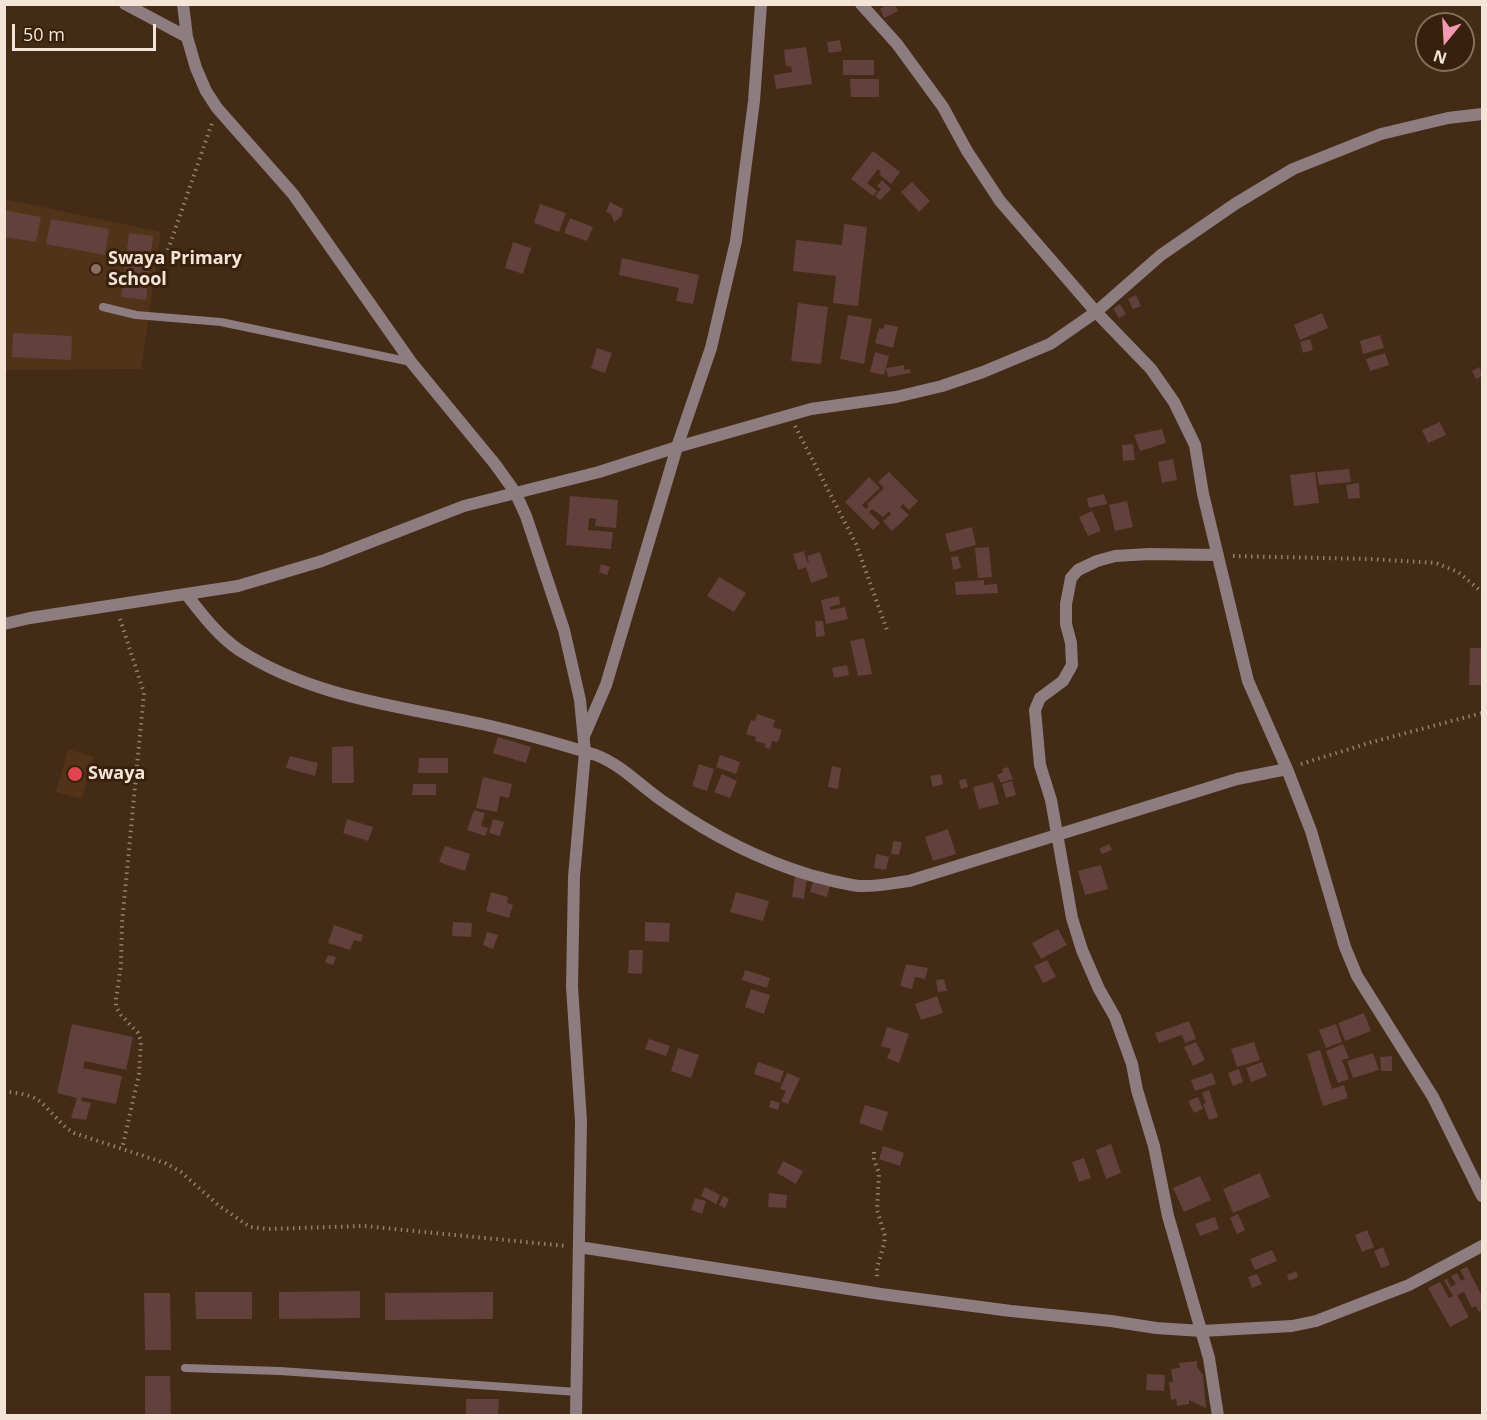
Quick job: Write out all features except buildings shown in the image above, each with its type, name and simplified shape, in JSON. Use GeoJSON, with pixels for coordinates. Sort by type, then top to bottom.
{"type":"FeatureCollection","features":[{"type":"Feature","properties":{"kind":"street"},"geometry":{"type":"LineString","coordinates":[[125,4],[187,37]]}},
{"type":"Feature","properties":{"kind":"street"},"geometry":{"type":"LineString","coordinates":[[183,4],[187,37],[196,68],[206,91],[217,108],[293,194],[411,362],[495,464],[514,492],[526,516],[564,630],[580,700],[585,752],[574,877],[572,987],[580,1121],[576,1416]]}},
{"type":"Feature","properties":{"kind":"street"},"geometry":{"type":"LineString","coordinates":[[584,736],[606,685],[677,447],[711,348],[736,241],[754,101],[761,4]]}},
{"type":"Feature","properties":{"kind":"street"},"geometry":{"type":"LineString","coordinates":[[861,4],[897,44],[943,107],[967,151],[1000,201],[1096,312],[1151,369],[1174,402],[1195,445],[1203,494],[1248,681],[1287,769],[1311,831],[1335,916],[1357,975],[1433,1097],[1482,1196]]}},
{"type":"Feature","properties":{"kind":"street"},"geometry":{"type":"LineString","coordinates":[[4,624],[115,604],[238,586],[322,561],[464,507],[514,492],[599,472],[811,409],[896,397],[942,386],[983,372],[1050,344],[1096,312],[1161,255],[1234,204],[1293,169],[1381,134],[1448,118],[1482,114]]}},
{"type":"Feature","properties":{"kind":"street"},"geometry":{"type":"LineString","coordinates":[[1218,555],[1114,556],[1096,561],[1078,570],[1071,578],[1066,604],[1066,624],[1071,643],[1072,665],[1063,681],[1040,698],[1035,710],[1040,765],[1050,800],[1076,935],[1099,989],[1115,1017],[1125,1044],[1154,1146],[1168,1216],[1202,1331],[1218,1416]]}},
{"type":"Feature","properties":{"kind":"street"},"geometry":{"type":"LineString","coordinates":[[186,594],[208,623],[237,648],[274,670],[328,691],[487,725],[608,760],[702,829],[749,854],[817,877],[859,886],[909,881],[1237,779],[1287,769]]}},
{"type":"Feature","properties":{"kind":"street"},"geometry":{"type":"LineString","coordinates":[[579,1247],[881,1294],[1011,1311],[1202,1331],[1316,1322],[1410,1285],[1482,1246]]}},
{"type":"Feature","properties":{"kind":"lane"},"geometry":{"type":"LineString","coordinates":[[103,307],[136,315],[221,322],[411,362]]}},
{"type":"Feature","properties":{"kind":"lane"},"geometry":{"type":"LineString","coordinates":[[185,1368],[280,1371],[577,1392]]}},
{"type":"Feature","properties":{"kind":"path"},"geometry":{"type":"LineString","coordinates":[[168,250],[217,108]]}},
{"type":"Feature","properties":{"kind":"path"},"geometry":{"type":"LineString","coordinates":[[789,415],[856,544],[887,630]]}},
{"type":"Feature","properties":{"kind":"path"},"geometry":{"type":"LineString","coordinates":[[1218,555],[1436,563],[1458,572],[1482,592]]}},
{"type":"Feature","properties":{"kind":"path"},"geometry":{"type":"LineString","coordinates":[[115,604],[144,693],[122,923],[121,965],[116,999],[116,1007],[120,1015],[138,1033],[141,1041],[139,1074],[122,1149]]}},
{"type":"Feature","properties":{"kind":"path"},"geometry":{"type":"LineString","coordinates":[[1287,769],[1349,749],[1482,713]]}},
{"type":"Feature","properties":{"kind":"path"},"geometry":{"type":"LineString","coordinates":[[4,1091],[38,1100],[67,1130],[165,1163],[182,1172],[243,1224],[258,1229],[364,1226],[579,1247]]}},
{"type":"Feature","properties":{"kind":"path"},"geometry":{"type":"LineString","coordinates":[[874,1152],[879,1173],[877,1210],[885,1236],[877,1268],[881,1294]]}},
{"type":"Feature","properties":{"kind":"shaded area"},"geometry":{"type":"Polygon","coordinates":[[[4,199],[161,232],[141,369],[5,370],[4,199]]]}},
{"type":"Feature","properties":{"kind":"shaded area","name":"Swaya"},"geometry":{"type":"Polygon","coordinates":[[[68,749],[94,757],[82,799],[56,792],[68,749]]]}},
{"type":"Feature","properties":{"kind":"place","name":"Swaya Primary School"},"geometry":{"type":"Point","coordinates":[96,269]}},
{"type":"Feature","properties":{"kind":"place","name":"Swaya"},"geometry":{"type":"Point","coordinates":[75,774]}}]}
